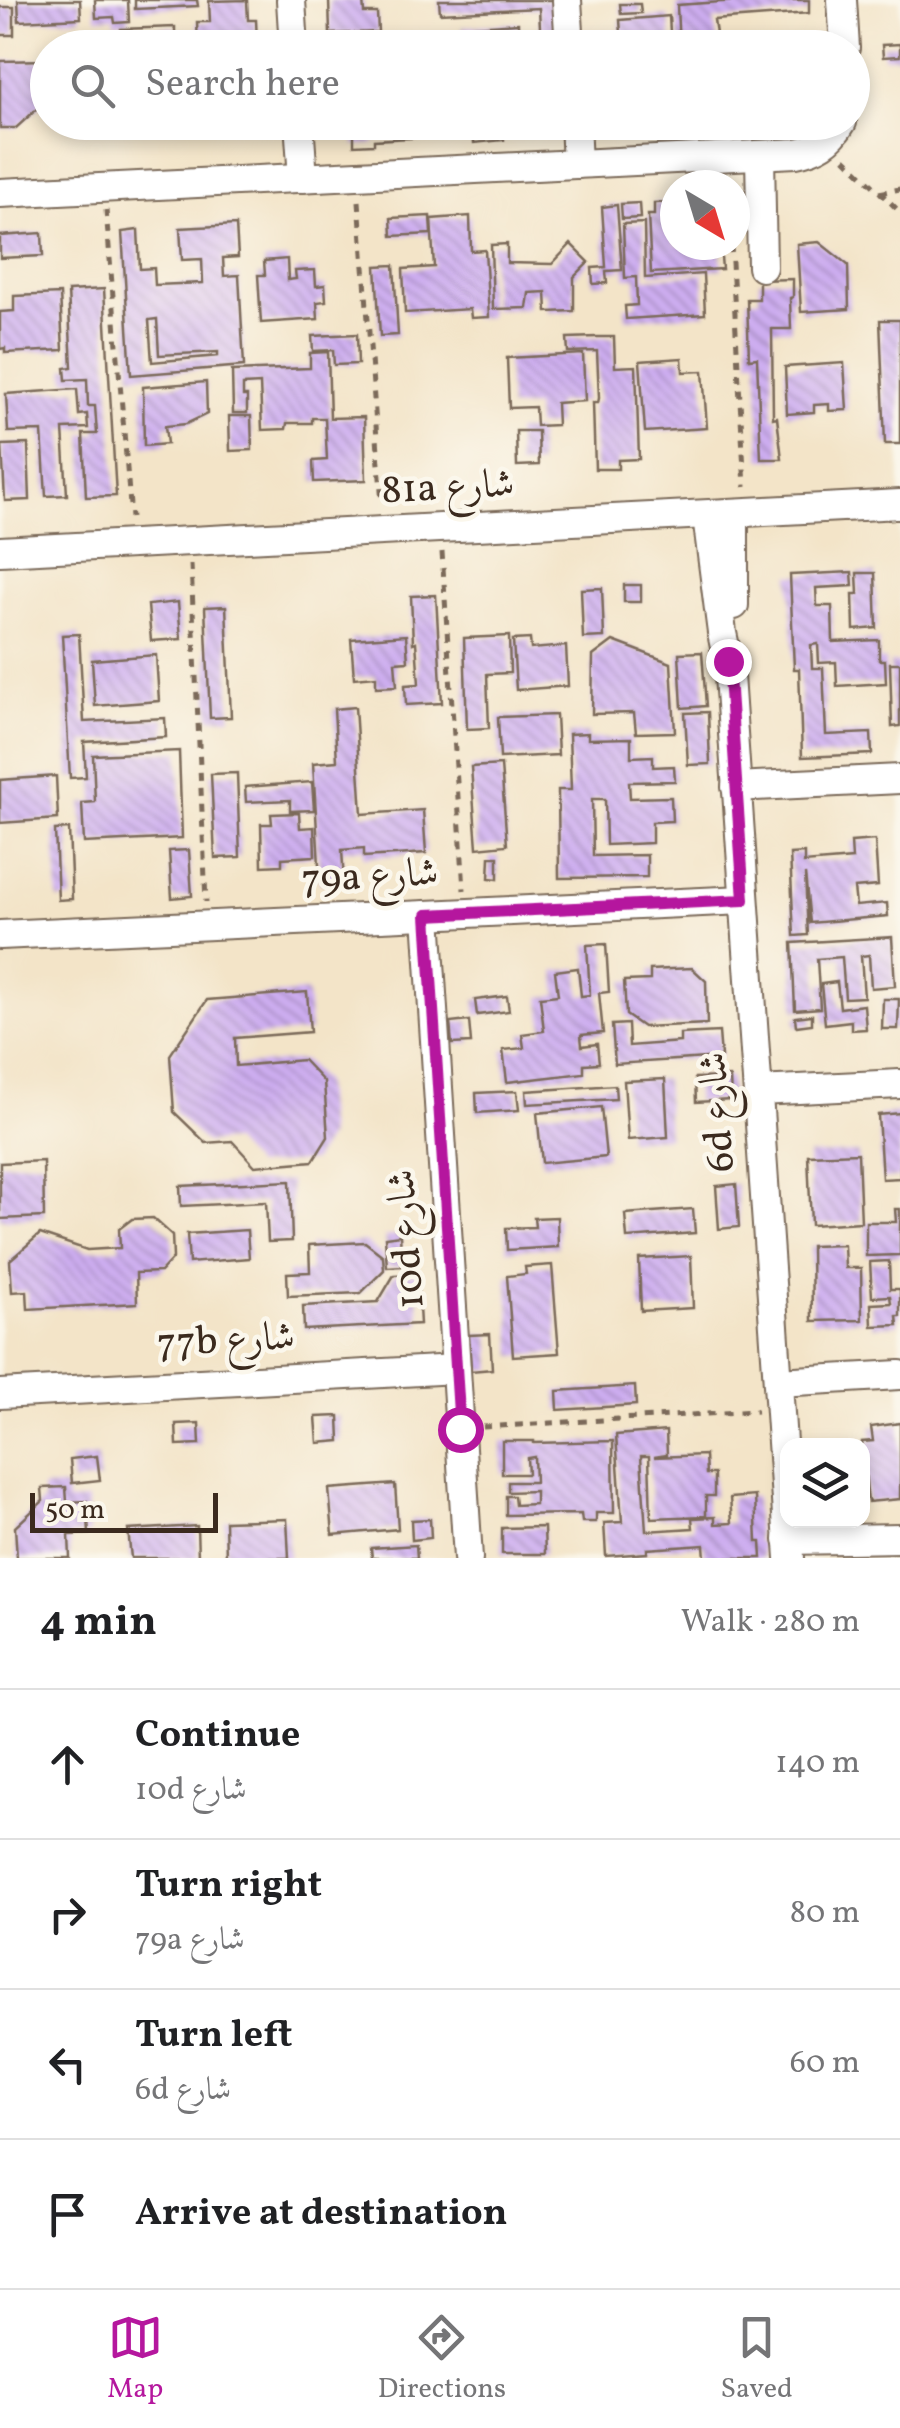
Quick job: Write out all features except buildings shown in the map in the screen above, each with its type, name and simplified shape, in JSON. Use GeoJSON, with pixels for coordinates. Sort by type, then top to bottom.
{"type":"FeatureCollection","features":[{"type":"Feature","properties":{"kind":"street"},"geometry":{"type":"LineString","coordinates":[[291,0],[293,30]]}},
{"type":"Feature","properties":{"kind":"street"},"geometry":{"type":"LineString","coordinates":[[567,0],[569,30]]}},
{"type":"Feature","properties":{"kind":"street"},"geometry":{"type":"LineString","coordinates":[[842,0],[844,30]]}},
{"type":"Feature","properties":{"kind":"street"},"geometry":{"type":"LineString","coordinates":[[300,140],[303,178]]}},
{"type":"Feature","properties":{"kind":"street"},"geometry":{"type":"LineString","coordinates":[[575,140],[577,164]]}},
{"type":"Feature","properties":{"kind":"street"},"geometry":{"type":"LineString","coordinates":[[0,194],[796,153],[814,149],[825,140]]}},
{"type":"Feature","properties":{"kind":"street"},"geometry":{"type":"LineString","coordinates":[[760,155],[762,266]]}},
{"type":"Feature","properties":{"kind":"street","name":"81a شارع"},"geometry":{"type":"LineString","coordinates":[[0,552],[900,504]]}},
{"type":"Feature","properties":{"kind":"street","name":"6d شارع"},"geometry":{"type":"LineString","coordinates":[[729,514],[734,618],[728,661],[789,1549]]}},
{"type":"Feature","properties":{"kind":"street"},"geometry":{"type":"LineString","coordinates":[[736,787],[900,779]]}},
{"type":"Feature","properties":{"kind":"street","name":"79a شارع"},"geometry":{"type":"LineString","coordinates":[[0,935],[744,900]]}},
{"type":"Feature","properties":{"kind":"street","name":"10d شارع"},"geometry":{"type":"LineString","coordinates":[[427,915],[468,1558]]}},
{"type":"Feature","properties":{"kind":"street"},"geometry":{"type":"LineString","coordinates":[[758,1092],[900,1084]]}},
{"type":"Feature","properties":{"kind":"street","name":"77b شارع"},"geometry":{"type":"LineString","coordinates":[[0,1394],[456,1370]]}},
{"type":"Feature","properties":{"kind":"street"},"geometry":{"type":"LineString","coordinates":[[778,1396],[900,1375]]}},
{"type":"Feature","properties":{"kind":"street"},"geometry":{"type":"LineString","coordinates":[[789,1549],[881,1544]]}},
{"type":"Feature","properties":{"kind":"path"},"geometry":{"type":"LineString","coordinates":[[841,140],[879,193],[900,212]]}},
{"type":"Feature","properties":{"kind":"path"},"geometry":{"type":"LineString","coordinates":[[356,175],[384,532]]}},
{"type":"Feature","properties":{"kind":"path"},"geometry":{"type":"LineString","coordinates":[[104,188],[133,546]]}},
{"type":"Feature","properties":{"kind":"path"},"geometry":{"type":"LineString","coordinates":[[879,193],[900,189]]}},
{"type":"Feature","properties":{"kind":"path"},"geometry":{"type":"LineString","coordinates":[[729,514],[731,260]]}},
{"type":"Feature","properties":{"kind":"path"},"geometry":{"type":"LineString","coordinates":[[440,530],[466,913]]}},
{"type":"Feature","properties":{"kind":"path"},"geometry":{"type":"LineString","coordinates":[[190,543],[207,925]]}},
{"type":"Feature","properties":{"kind":"path"},"geometry":{"type":"LineString","coordinates":[[460,1429],[778,1396]]}},
{"type":"Feature","properties":{"kind":"route"},"geometry":{"type":"LineString","coordinates":[[460,1429],[427,915],[744,900],[728,661]]}}]}
